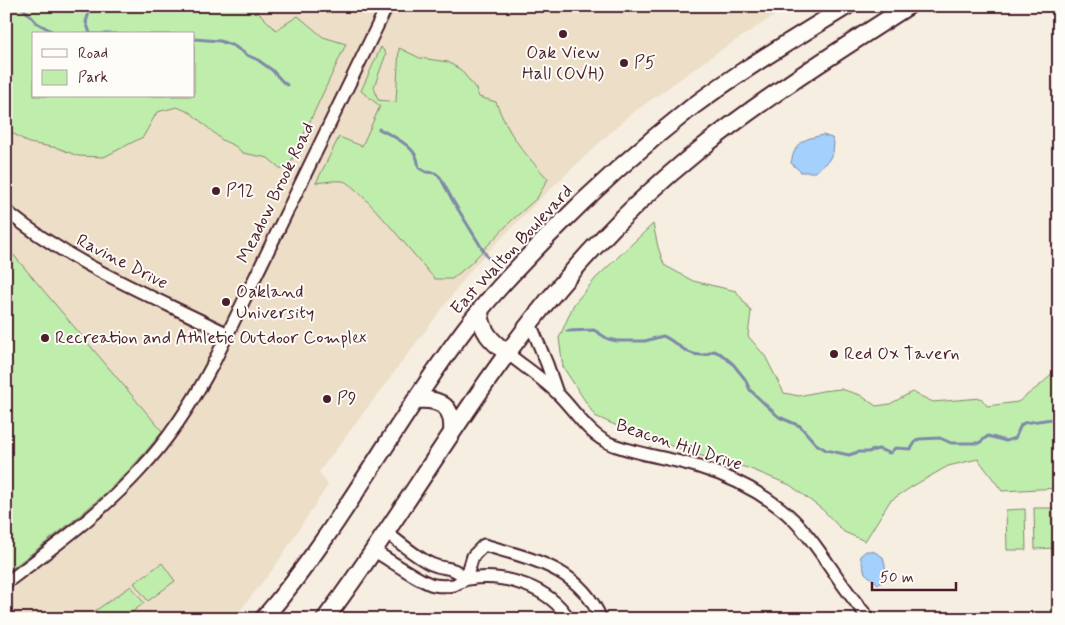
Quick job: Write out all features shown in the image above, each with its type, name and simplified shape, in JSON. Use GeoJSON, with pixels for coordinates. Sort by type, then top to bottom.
{"type":"FeatureCollection","features":[{"type":"Feature","properties":{"kind":"main road","name":"East Walton Boulevard"},"geometry":{"type":"LineString","coordinates":[[263,619],[312,556],[416,400],[480,310],[528,256],[565,218],[640,150],[718,89],[768,55],[847,6]]}},
{"type":"Feature","properties":{"kind":"main road"},"geometry":{"type":"LineString","coordinates":[[325,619],[374,551],[506,353],[560,286],[602,240],[650,193],[698,151],[764,101],[908,6]]}},
{"type":"Feature","properties":{"kind":"main road"},"geometry":{"type":"LineString","coordinates":[[480,310],[480,320],[486,334],[506,353]]}},
{"type":"Feature","properties":{"kind":"main road"},"geometry":{"type":"LineString","coordinates":[[416,400],[435,400],[446,407],[452,418],[452,432]]}},
{"type":"Feature","properties":{"kind":"street","name":"Meadow Brook Road"},"geometry":{"type":"LineString","coordinates":[[6,583],[93,514],[141,469],[163,444],[198,392],[387,6]]}},
{"type":"Feature","properties":{"kind":"street","name":"Ravine Drive"},"geometry":{"type":"LineString","coordinates":[[6,211],[46,241],[104,275],[228,334]]}},
{"type":"Feature","properties":{"kind":"street","name":"Beacon Hill Drive"},"geometry":{"type":"LineString","coordinates":[[530,323],[548,364],[557,393]]}},
{"type":"Feature","properties":{"kind":"street","name":"Beacon Hill Drive"},"geometry":{"type":"LineString","coordinates":[[506,353],[557,393],[593,434],[611,444],[699,467],[737,481],[757,491],[776,505],[808,537],[870,619]]}},
{"type":"Feature","properties":{"kind":"street"},"geometry":{"type":"LineString","coordinates":[[386,532],[424,560],[438,567],[450,568],[460,572],[466,579]]}},
{"type":"Feature","properties":{"kind":"street"},"geometry":{"type":"LineString","coordinates":[[466,579],[473,556],[484,545],[534,559],[566,574],[595,603],[601,619]]}},
{"type":"Feature","properties":{"kind":"street"},"geometry":{"type":"LineString","coordinates":[[374,551],[429,584],[454,585],[466,579],[491,578],[522,583],[544,593],[562,608],[570,619]]}},
{"type":"Feature","properties":{"kind":"street"},"geometry":{"type":"LineString","coordinates":[[416,575],[424,560]]}},
{"type":"Feature","properties":{"kind":"shaded area","name":"Oakland University"},"geometry":{"type":"Polygon","coordinates":[[[6,6],[789,6],[715,54],[627,117],[547,192],[474,266],[319,472],[328,485],[273,569],[233,619],[6,619],[6,6]]]}},
{"type":"Feature","properties":{"kind":"green space"},"geometry":{"type":"Polygon","coordinates":[[[6,6],[252,6],[276,30],[298,16],[323,37],[346,44],[288,168],[281,169],[268,158],[243,153],[235,146],[222,140],[191,113],[177,107],[157,112],[143,137],[104,157],[78,156],[58,148],[29,143],[6,129],[6,6]]]}},
{"type":"Feature","properties":{"kind":"green space"},"geometry":{"type":"Polygon","coordinates":[[[381,47],[386,54],[374,87],[378,100],[396,102],[399,48],[420,58],[448,62],[461,70],[476,89],[479,97],[496,102],[518,144],[548,179],[537,198],[511,221],[470,264],[452,279],[435,279],[375,209],[351,185],[343,181],[316,183],[339,137],[362,146],[380,106],[361,91],[381,47]]]}},
{"type":"Feature","properties":{"kind":"green space"},"geometry":{"type":"Polygon","coordinates":[[[653,224],[664,265],[693,281],[736,291],[751,311],[748,336],[765,356],[784,393],[799,396],[841,389],[860,395],[876,406],[890,404],[912,392],[933,402],[981,398],[987,406],[1018,402],[1044,382],[1059,365],[1059,488],[1002,491],[978,459],[948,466],[890,501],[865,541],[844,532],[823,510],[790,485],[748,468],[698,455],[633,433],[595,416],[563,367],[559,338],[574,304],[596,278],[653,224]]]}},
{"type":"Feature","properties":{"kind":"green space","name":"Recreation and Athletic Outdoor Complex"},"geometry":{"type":"Polygon","coordinates":[[[6,246],[162,431],[146,452],[109,490],[6,573],[6,246]]]}},
{"type":"Feature","properties":{"kind":"green space"},"geometry":{"type":"Polygon","coordinates":[[[1034,508],[1053,508],[1054,548],[1035,549],[1034,508]]]}},
{"type":"Feature","properties":{"kind":"green space"},"geometry":{"type":"Polygon","coordinates":[[[1025,509],[1026,550],[1007,550],[1006,510],[1025,509]]]}},
{"type":"Feature","properties":{"kind":"green space"},"geometry":{"type":"Polygon","coordinates":[[[162,563],[175,581],[148,601],[134,583],[162,563]]]}},
{"type":"Feature","properties":{"kind":"green space"},"geometry":{"type":"Polygon","coordinates":[[[131,586],[144,603],[123,619],[101,619],[95,611],[131,586]]]}},
{"type":"Feature","properties":{"kind":"water"},"geometry":{"type":"Polygon","coordinates":[[[823,135],[832,138],[834,143],[833,153],[828,161],[815,172],[801,172],[791,163],[795,150],[805,140],[823,135]]]}},
{"type":"Feature","properties":{"kind":"water"},"geometry":{"type":"Polygon","coordinates":[[[866,551],[873,551],[883,557],[888,579],[878,584],[865,573],[860,556],[866,551]]]}},
{"type":"Feature","properties":{"kind":"waterway"},"geometry":{"type":"LineString","coordinates":[[21,6],[37,23],[53,32]]}},
{"type":"Feature","properties":{"kind":"waterway"},"geometry":{"type":"LineString","coordinates":[[90,32],[86,22],[91,6]]}},
{"type":"Feature","properties":{"kind":"waterway"},"geometry":{"type":"LineString","coordinates":[[195,39],[220,41],[234,46],[272,70],[287,85]]}},
{"type":"Feature","properties":{"kind":"waterway"},"geometry":{"type":"LineString","coordinates":[[379,129],[400,140],[409,148],[416,156],[419,168],[426,172],[435,173],[440,177],[488,258]]}},
{"type":"Feature","properties":{"kind":"waterway"},"geometry":{"type":"LineString","coordinates":[[567,331],[594,330],[608,339],[617,341],[645,341],[663,336],[697,355],[704,355],[714,351],[721,354],[733,364],[745,379],[750,390],[779,417],[800,426],[816,444],[826,450],[849,455],[878,449],[890,453],[895,448],[911,449],[919,439],[940,438],[951,443],[979,443],[988,436],[1006,441],[1015,438],[1021,425],[1024,423],[1059,418]]}},
{"type":"Feature","properties":{"kind":"place","name":"Oak View Hall (OVH)"},"geometry":{"type":"Point","coordinates":[563,34]}},
{"type":"Feature","properties":{"kind":"place","name":"P5"},"geometry":{"type":"Point","coordinates":[624,63]}},
{"type":"Feature","properties":{"kind":"place","name":"P12"},"geometry":{"type":"Point","coordinates":[216,191]}},
{"type":"Feature","properties":{"kind":"place","name":"Oakland University"},"geometry":{"type":"Point","coordinates":[226,302]}},
{"type":"Feature","properties":{"kind":"place","name":"Recreation and Athletic Outdoor Complex"},"geometry":{"type":"Point","coordinates":[45,338]}},
{"type":"Feature","properties":{"kind":"place","name":"Red Ox Tavern"},"geometry":{"type":"Point","coordinates":[834,354]}},
{"type":"Feature","properties":{"kind":"place","name":"P9"},"geometry":{"type":"Point","coordinates":[327,399]}}]}
